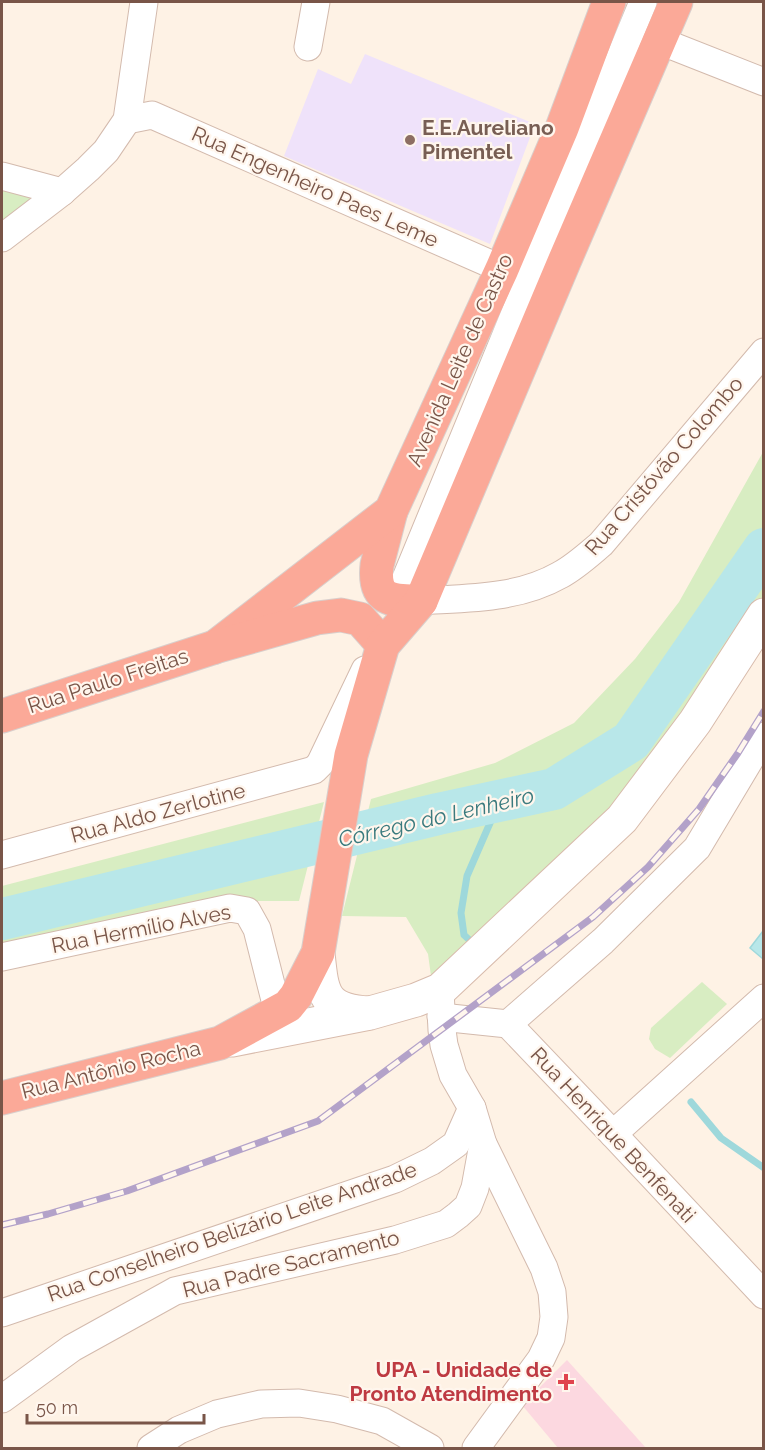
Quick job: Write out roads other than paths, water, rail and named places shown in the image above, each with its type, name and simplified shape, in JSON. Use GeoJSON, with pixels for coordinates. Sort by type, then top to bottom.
{"type":"FeatureCollection","features":[{"type":"Feature","properties":{"kind":"highway","name":"Avenida Leite de Castro"},"geometry":{"type":"LineString","coordinates":[[215,647],[392,511],[502,269],[562,128],[609,2]]}},
{"type":"Feature","properties":{"kind":"highway"},"geometry":{"type":"LineString","coordinates":[[392,511],[377,565],[378,590],[385,596],[409,601],[564,262],[676,2]]}},
{"type":"Feature","properties":{"kind":"highway","name":"Rua Antônio Rocha"},"geometry":{"type":"LineString","coordinates":[[2,1098],[220,1043],[288,1006],[296,996],[320,941],[351,755],[383,645],[409,601]]}},
{"type":"Feature","properties":{"kind":"highway","name":"Rua Paulo Freitas"},"geometry":{"type":"LineString","coordinates":[[2,716],[215,647],[317,618],[341,615],[360,619],[383,645]]}},
{"type":"Feature","properties":{"kind":"main road"},"geometry":{"type":"LineString","coordinates":[[370,1013],[416,1000],[440,1003],[622,819],[695,722],[764,615]]}},
{"type":"Feature","properties":{"kind":"main road","name":"Rua Antônio Rocha"},"geometry":{"type":"LineString","coordinates":[[320,941],[320,976],[328,999],[336,1007],[350,1012],[370,1013]]}},
{"type":"Feature","properties":{"kind":"main road","name":"Rua Antônio Rocha"},"geometry":{"type":"LineString","coordinates":[[220,1043],[370,1013]]}},
{"type":"Feature","properties":{"kind":"street"},"geometry":{"type":"LineString","coordinates":[[2,238],[62,192],[106,151],[127,120],[144,2]]}},
{"type":"Feature","properties":{"kind":"street"},"geometry":{"type":"LineString","coordinates":[[308,47],[316,2]]}},
{"type":"Feature","properties":{"kind":"street"},"geometry":{"type":"LineString","coordinates":[[409,601],[643,2]]}},
{"type":"Feature","properties":{"kind":"street"},"geometry":{"type":"LineString","coordinates":[[660,41],[764,82]]}},
{"type":"Feature","properties":{"kind":"street","name":"Rua Engenheiro Paes Leme"},"geometry":{"type":"LineString","coordinates":[[127,120],[152,115],[502,269]]}},
{"type":"Feature","properties":{"kind":"street"},"geometry":{"type":"LineString","coordinates":[[2,176],[62,192]]}},
{"type":"Feature","properties":{"kind":"street","name":"Rua Cristóvão Colombo"},"geometry":{"type":"LineString","coordinates":[[409,601],[511,594],[547,582],[578,564],[601,544],[764,352]]}},
{"type":"Feature","properties":{"kind":"street","name":"Rua Aldo Zerlotine"},"geometry":{"type":"LineString","coordinates":[[2,855],[314,770],[320,764],[371,657],[383,645]]}},
{"type":"Feature","properties":{"kind":"street"},"geometry":{"type":"LineString","coordinates":[[476,1449],[540,1359],[551,1338],[554,1317],[552,1292],[544,1268],[483,1144],[472,1108],[453,1075],[444,1045],[440,1003],[508,1024],[603,941],[697,848],[764,736]]}},
{"type":"Feature","properties":{"kind":"street","name":"Rua Hermílio Alves"},"geometry":{"type":"LineString","coordinates":[[2,957],[230,908],[247,911],[256,929],[278,1012]]}},
{"type":"Feature","properties":{"kind":"street"},"geometry":{"type":"LineString","coordinates":[[613,1134],[764,998]]}},
{"type":"Feature","properties":{"kind":"street","name":"Rua Henrique Benfenati"},"geometry":{"type":"LineString","coordinates":[[508,1024],[764,1295]]}},
{"type":"Feature","properties":{"kind":"street","name":"Rua Conselheiro Belizário Leite Andrade"},"geometry":{"type":"LineString","coordinates":[[2,1312],[395,1179],[432,1161],[456,1144],[472,1108]]}},
{"type":"Feature","properties":{"kind":"street","name":"Rua Padre Sacramento"},"geometry":{"type":"LineString","coordinates":[[2,1399],[72,1348],[176,1291],[394,1239],[446,1224],[468,1206],[475,1188],[483,1144]]}},
{"type":"Feature","properties":{"kind":"street"},"geometry":{"type":"LineString","coordinates":[[151,1449],[179,1430],[217,1414],[261,1404],[299,1403],[337,1409],[382,1421],[430,1449]]}},
{"type":"Feature","properties":{"kind":"water"},"geometry":{"type":"Polygon","coordinates":[[[763,931],[763,959],[750,948],[763,931]]]}},
{"type":"Feature","properties":{"kind":"waterway","name":"Córrego do Lenheiro"},"geometry":{"type":"LineString","coordinates":[[2,919],[438,814],[554,789],[631,741],[764,549]]}},
{"type":"Feature","properties":{"kind":"waterway"},"geometry":{"type":"LineString","coordinates":[[475,945],[464,935],[461,913],[467,876],[500,800]]}},
{"type":"Feature","properties":{"kind":"waterway"},"geometry":{"type":"LineString","coordinates":[[691,1102],[721,1138],[764,1168]]}},
{"type":"Feature","properties":{"kind":"railway"},"geometry":{"type":"LineString","coordinates":[[2,1225],[127,1191],[318,1121],[593,917],[648,867],[699,809],[764,711]]}},
{"type":"Feature","properties":{"kind":"place","name":"E.E.Aureliano Pimentel"},"geometry":{"type":"Point","coordinates":[410,140]}},
{"type":"Feature","properties":{"kind":"place","name":"UPA - Unidade de Pronto Atendimento"},"geometry":{"type":"Point","coordinates":[566,1382]}}]}
